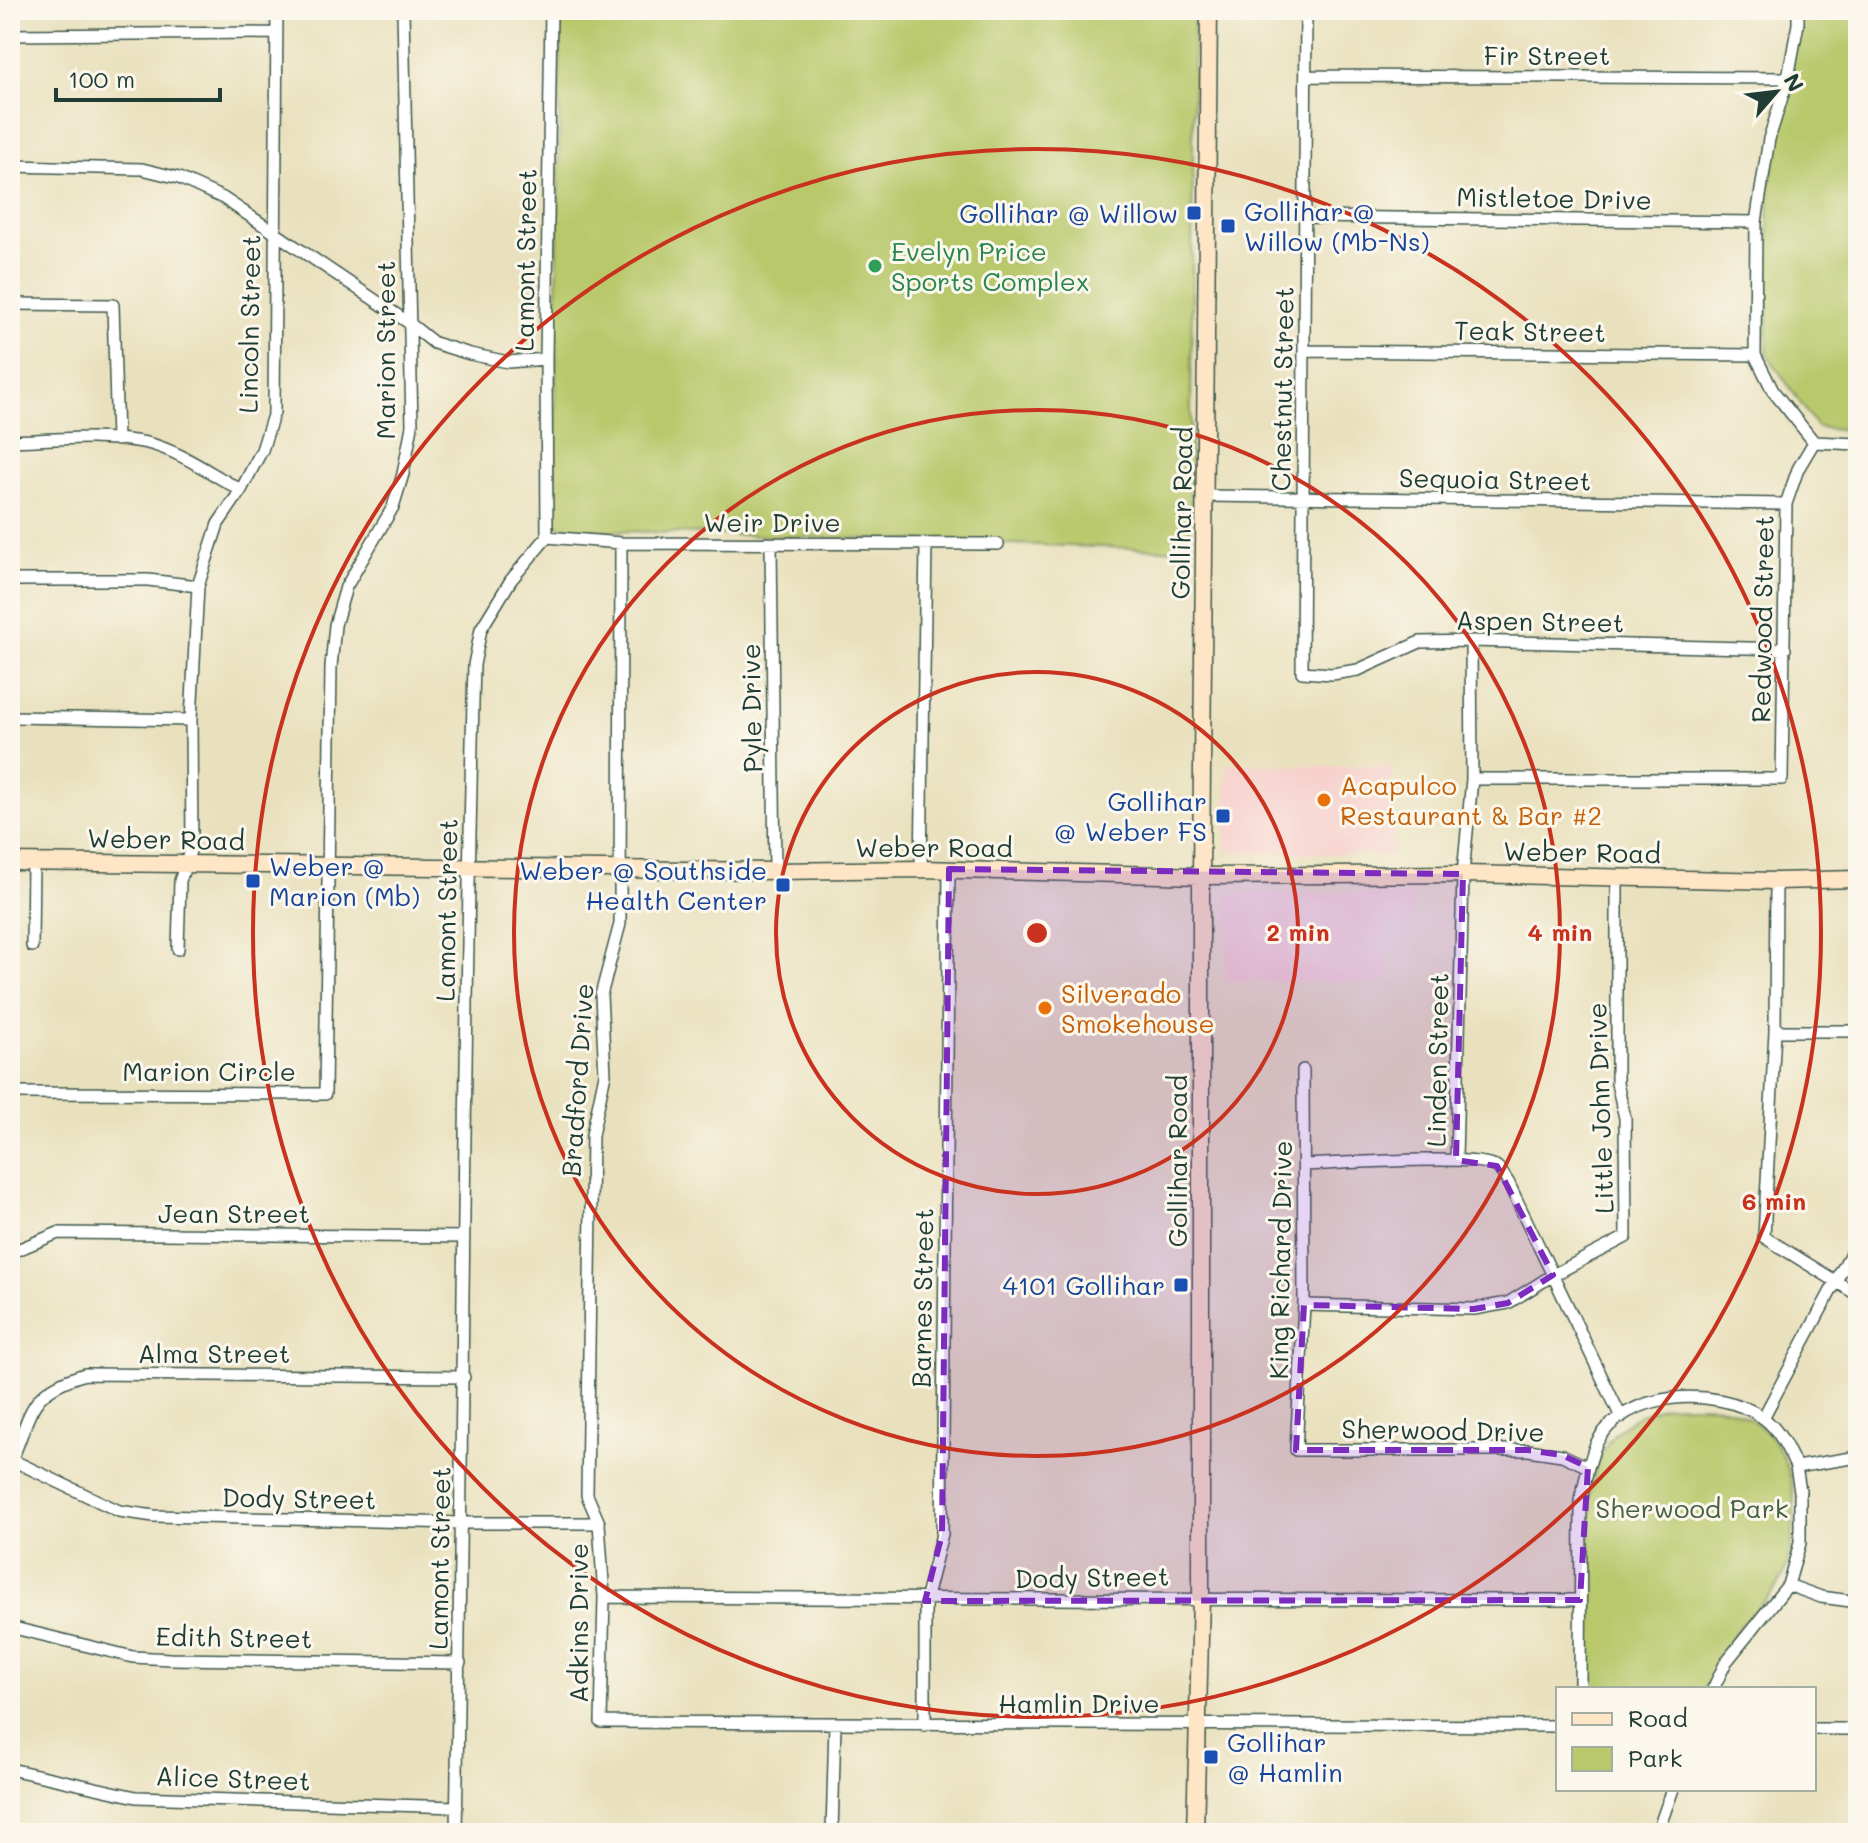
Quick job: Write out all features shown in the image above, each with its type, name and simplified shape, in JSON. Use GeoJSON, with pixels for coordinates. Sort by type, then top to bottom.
{"type":"FeatureCollection","features":[{"type":"Feature","properties":{"kind":"main road","name":"Gollihar Road"},"geometry":{"type":"LineString","coordinates":[[1195,1833],[1201,1597],[1201,876],[1209,10]]}},
{"type":"Feature","properties":{"kind":"main road","name":"Weber Road"},"geometry":{"type":"LineString","coordinates":[[10,862],[619,870],[949,869],[1201,876],[1463,874],[1776,881],[1858,879]]}},
{"type":"Feature","properties":{"kind":"street","name":"Lincoln Street"},"geometry":{"type":"LineString","coordinates":[[178,949],[180,881],[192,845],[191,720],[198,586],[218,524],[262,450],[274,412],[277,10]]}},
{"type":"Feature","properties":{"kind":"street","name":"Marion Street"},"geometry":{"type":"LineString","coordinates":[[327,866],[331,667],[335,625],[346,587],[393,507],[412,426],[403,10]]}},
{"type":"Feature","properties":{"kind":"street","name":"Lamont Street"},"geometry":{"type":"LineString","coordinates":[[456,1833],[464,1377],[462,1237],[474,665],[481,629],[511,580],[547,537],[551,10]]}},
{"type":"Feature","properties":{"kind":"street","name":"Chestnut Street"},"geometry":{"type":"LineString","coordinates":[[1302,672],[1306,10]]}},
{"type":"Feature","properties":{"kind":"street"},"geometry":{"type":"LineString","coordinates":[[1798,10],[1788,78],[1769,139],[1756,222],[1755,355],[1773,391],[1814,442],[1858,444]]}},
{"type":"Feature","properties":{"kind":"street"},"geometry":{"type":"LineString","coordinates":[[10,35],[276,33]]}},
{"type":"Feature","properties":{"kind":"street","name":"Fir Street"},"geometry":{"type":"LineString","coordinates":[[1306,76],[1788,78]]}},
{"type":"Feature","properties":{"kind":"street"},"geometry":{"type":"LineString","coordinates":[[10,166],[126,168],[179,178],[223,198],[434,343],[508,362],[546,359]]}},
{"type":"Feature","properties":{"kind":"street","name":"Mistletoe Drive"},"geometry":{"type":"LineString","coordinates":[[1304,217],[1756,222]]}},
{"type":"Feature","properties":{"kind":"street"},"geometry":{"type":"LineString","coordinates":[[10,304],[113,305],[117,440]]}},
{"type":"Feature","properties":{"kind":"street","name":"Teak Street"},"geometry":{"type":"LineString","coordinates":[[1305,351],[1755,355]]}},
{"type":"Feature","properties":{"kind":"street"},"geometry":{"type":"LineString","coordinates":[[10,441],[117,440],[147,443],[179,456],[241,490]]}},
{"type":"Feature","properties":{"kind":"street","name":"Redwood Street"},"geometry":{"type":"LineString","coordinates":[[1472,779],[1782,779],[1786,504],[1798,469],[1814,442]]}},
{"type":"Feature","properties":{"kind":"street","name":"Sequoia Street"},"geometry":{"type":"LineString","coordinates":[[1205,496],[1786,504]]}},
{"type":"Feature","properties":{"kind":"street","name":"Weir Drive"},"geometry":{"type":"LineString","coordinates":[[547,537],[621,543],[998,544]]}},
{"type":"Feature","properties":{"kind":"street","name":"Bradford Drive"},"geometry":{"type":"LineString","coordinates":[[599,1523],[587,1495],[592,1135],[605,1074],[601,995],[620,924],[621,543]]}},
{"type":"Feature","properties":{"kind":"street","name":"Pyle Drive"},"geometry":{"type":"LineString","coordinates":[[771,545],[775,871]]}},
{"type":"Feature","properties":{"kind":"street"},"geometry":{"type":"LineString","coordinates":[[921,869],[926,545]]}},
{"type":"Feature","properties":{"kind":"street"},"geometry":{"type":"LineString","coordinates":[[10,580],[148,580],[198,586]]}},
{"type":"Feature","properties":{"kind":"street","name":"Linden Street"},"geometry":{"type":"LineString","coordinates":[[1471,641],[1472,779],[1463,874],[1456,1160],[1482,1161],[1497,1166],[1508,1182],[1621,1417]]}},
{"type":"Feature","properties":{"kind":"street","name":"Aspen Street"},"geometry":{"type":"LineString","coordinates":[[1302,672],[1332,674],[1358,670],[1420,642],[1785,649]]}},
{"type":"Feature","properties":{"kind":"street"},"geometry":{"type":"LineString","coordinates":[[10,717],[191,720]]}},
{"type":"Feature","properties":{"kind":"street"},"geometry":{"type":"LineString","coordinates":[[32,946],[33,862]]}},
{"type":"Feature","properties":{"kind":"street","name":"Marion Circle"},"geometry":{"type":"LineString","coordinates":[[10,1093],[325,1094],[327,866]]}},
{"type":"Feature","properties":{"kind":"street","name":"Barnes Street"},"geometry":{"type":"LineString","coordinates":[[925,1725],[925,1601],[942,1534],[949,869]]}},
{"type":"Feature","properties":{"kind":"street","name":"Little John Drive"},"geometry":{"type":"LineString","coordinates":[[1304,1305],[1474,1309],[1508,1303],[1553,1275],[1626,1237],[1625,1118],[1617,1083],[1617,877]]}},
{"type":"Feature","properties":{"kind":"street"},"geometry":{"type":"LineString","coordinates":[[1776,881],[1775,1031],[1764,1237],[1858,1295]]}},
{"type":"Feature","properties":{"kind":"street"},"geometry":{"type":"LineString","coordinates":[[1775,1031],[1858,1031]]}},
{"type":"Feature","properties":{"kind":"street","name":"King Richard Drive"},"geometry":{"type":"LineString","coordinates":[[1296,1450],[1304,1305],[1303,1070]]}},
{"type":"Feature","properties":{"kind":"street"},"geometry":{"type":"LineString","coordinates":[[1305,1165],[1456,1160]]}},
{"type":"Feature","properties":{"kind":"street","name":"Jean Street"},"geometry":{"type":"LineString","coordinates":[[10,1253],[58,1233],[462,1237]]}},
{"type":"Feature","properties":{"kind":"street"},"geometry":{"type":"LineString","coordinates":[[1763,1418],[1858,1240]]}},
{"type":"Feature","properties":{"kind":"street","name":"Alma Street"},"geometry":{"type":"LineString","coordinates":[[11,1459],[38,1397],[58,1382],[85,1374],[464,1377]]}},
{"type":"Feature","properties":{"kind":"street"},"geometry":{"type":"LineString","coordinates":[[1580,1687],[1581,1500],[1597,1442],[1621,1417],[1643,1405],[1692,1397],[1738,1404],[1763,1418],[1788,1449],[1796,1467],[1800,1491],[1800,1543],[1788,1585],[1734,1651],[1714,1687]]}},
{"type":"Feature","properties":{"kind":"street","name":"Sherwood Drive"},"geometry":{"type":"LineString","coordinates":[[1296,1450],[1528,1450],[1562,1455],[1588,1467]]}},
{"type":"Feature","properties":{"kind":"street"},"geometry":{"type":"LineString","coordinates":[[1796,1467],[1858,1457]]}},
{"type":"Feature","properties":{"kind":"street","name":"Dody Street"},"geometry":{"type":"LineString","coordinates":[[11,1459],[119,1511],[188,1517],[599,1523]]}},
{"type":"Feature","properties":{"kind":"street","name":"Adkins Drive"},"geometry":{"type":"LineString","coordinates":[[599,1523],[604,1597],[601,1722]]}},
{"type":"Feature","properties":{"kind":"street"},"geometry":{"type":"LineString","coordinates":[[1788,1585],[1821,1597],[1858,1602]]}},
{"type":"Feature","properties":{"kind":"street","name":"Dody Street"},"geometry":{"type":"LineString","coordinates":[[604,1597],[925,1601],[1201,1597],[1580,1600]]}},
{"type":"Feature","properties":{"kind":"street","name":"Edith Street"},"geometry":{"type":"LineString","coordinates":[[10,1627],[145,1658],[460,1663]]}},
{"type":"Feature","properties":{"kind":"street","name":"Hamlin Drive"},"geometry":{"type":"LineString","coordinates":[[601,1722],[1556,1726]]}},
{"type":"Feature","properties":{"kind":"street"},"geometry":{"type":"LineString","coordinates":[[832,1833],[835,1724]]}},
{"type":"Feature","properties":{"kind":"street"},"geometry":{"type":"LineString","coordinates":[[1816,1729],[1858,1729]]}},
{"type":"Feature","properties":{"kind":"street","name":"Alice Street"},"geometry":{"type":"LineString","coordinates":[[10,1769],[136,1797],[457,1807]]}},
{"type":"Feature","properties":{"kind":"street"},"geometry":{"type":"LineString","coordinates":[[1657,1833],[1672,1791]]}},
{"type":"Feature","properties":{"kind":"highlighted area"},"geometry":{"type":"Polygon","coordinates":[[[949,869],[1463,874],[1456,1160],[1497,1166],[1553,1275],[1508,1303],[1474,1309],[1304,1305],[1296,1450],[1528,1450],[1562,1455],[1588,1467],[1580,1600],[925,1601],[942,1534],[949,869]]]}},
{"type":"Feature","properties":{"kind":"shaded area"},"geometry":{"type":"Polygon","coordinates":[[[1227,764],[1393,767],[1392,855],[1226,852],[1227,764]]]}},
{"type":"Feature","properties":{"kind":"shaded area"},"geometry":{"type":"Polygon","coordinates":[[[1227,893],[1412,894],[1412,924],[1386,924],[1386,982],[1226,981],[1227,893]]]}},
{"type":"Feature","properties":{"kind":"green space","name":"Evelyn Price Sports Complex"},"geometry":{"type":"Polygon","coordinates":[[[561,10],[1194,10],[1190,550],[562,529],[554,522],[561,10]]]}},
{"type":"Feature","properties":{"kind":"green space"},"geometry":{"type":"Polygon","coordinates":[[[1797,10],[1858,10],[1858,431],[1817,427],[1767,354],[1769,190],[1797,10]]]}},
{"type":"Feature","properties":{"kind":"green space","name":"Sherwood Park"},"geometry":{"type":"Polygon","coordinates":[[[1709,1405],[1734,1411],[1764,1430],[1776,1444],[1790,1476],[1794,1514],[1789,1559],[1780,1582],[1737,1630],[1705,1687],[1588,1687],[1590,1498],[1593,1480],[1611,1438],[1621,1427],[1649,1411],[1666,1406],[1709,1405]]]}},
{"type":"Feature","properties":{"kind":"place","name":"Gollihar @ Willow"},"geometry":{"type":"Point","coordinates":[1194,213]}},
{"type":"Feature","properties":{"kind":"place","name":"Gollihar @ Willow (Mb-Ns)"},"geometry":{"type":"Point","coordinates":[1228,226]}},
{"type":"Feature","properties":{"kind":"place","name":"Evelyn Price Sports Complex"},"geometry":{"type":"Point","coordinates":[875,266]}},
{"type":"Feature","properties":{"kind":"place","name":"Acapulco Restaurant & Bar #2"},"geometry":{"type":"Point","coordinates":[1324,800]}},
{"type":"Feature","properties":{"kind":"place","name":"Gollihar @ Weber FS"},"geometry":{"type":"Point","coordinates":[1223,816]}},
{"type":"Feature","properties":{"kind":"place","name":"Weber @ Marion (Mb)"},"geometry":{"type":"Point","coordinates":[253,881]}},
{"type":"Feature","properties":{"kind":"place","name":"Weber @ Southside Health Center"},"geometry":{"type":"Point","coordinates":[783,885]}},
{"type":"Feature","properties":{"kind":"place","name":"Silverado Smokehouse"},"geometry":{"type":"Point","coordinates":[1045,1008]}},
{"type":"Feature","properties":{"kind":"place","name":"4101 Gollihar"},"geometry":{"type":"Point","coordinates":[1181,1285]}},
{"type":"Feature","properties":{"kind":"place","name":"Gollihar @ Hamlin"},"geometry":{"type":"Point","coordinates":[1211,1757]}}]}
